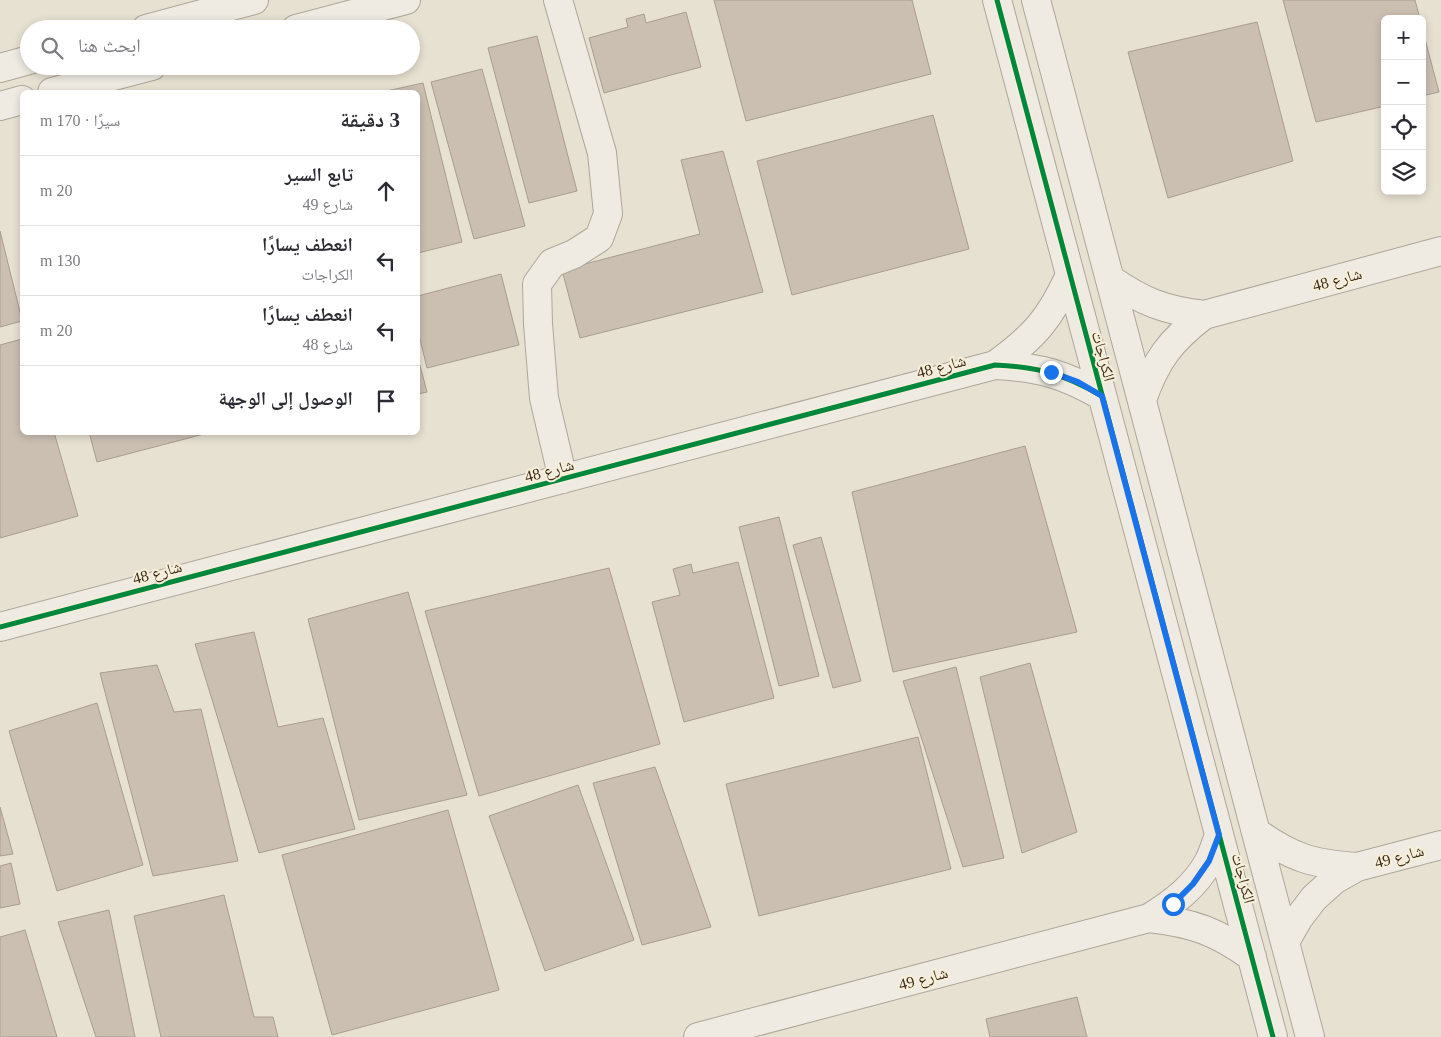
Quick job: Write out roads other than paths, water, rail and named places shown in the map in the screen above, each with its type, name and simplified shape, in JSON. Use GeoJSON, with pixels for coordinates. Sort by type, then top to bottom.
{"type":"FeatureCollection","features":[{"type":"Feature","properties":{"kind":"street"},"geometry":{"type":"LineString","coordinates":[[180,20],[254,0]]}},
{"type":"Feature","properties":{"kind":"street"},"geometry":{"type":"LineString","coordinates":[[330,20],[406,0]]}},
{"type":"Feature","properties":{"kind":"street"},"geometry":{"type":"LineString","coordinates":[[558,0],[602,153],[608,214],[599,238],[574,254],[552,263],[537,284],[544,398],[562,479]]}},
{"type":"Feature","properties":{"kind":"street","name":"الكراجات"},"geometry":{"type":"LineString","coordinates":[[997,0],[1273,1037]]}},
{"type":"Feature","properties":{"kind":"street","name":"الكراجات"},"geometry":{"type":"LineString","coordinates":[[1036,0],[1310,1037]]}},
{"type":"Feature","properties":{"kind":"street"},"geometry":{"type":"LineString","coordinates":[[0,68],[20,62]]}},
{"type":"Feature","properties":{"kind":"street"},"geometry":{"type":"LineString","coordinates":[[60,90],[117,75]]}},
{"type":"Feature","properties":{"kind":"street"},"geometry":{"type":"LineString","coordinates":[[0,106],[20,101]]}},
{"type":"Feature","properties":{"kind":"street","name":"شارع 48"},"geometry":{"type":"LineString","coordinates":[[1142,400],[1151,375],[1165,351],[1182,331],[1204,315],[1441,252]]}},
{"type":"Feature","properties":{"kind":"street","name":"شارع 48"},"geometry":{"type":"LineString","coordinates":[[995,365],[1019,348],[1040,326],[1057,302],[1070,275]]}},
{"type":"Feature","properties":{"kind":"street","name":"شارع 48"},"geometry":{"type":"LineString","coordinates":[[1110,279],[1131,294],[1154,305],[1178,312],[1204,315]]}},
{"type":"Feature","properties":{"kind":"street","name":"شارع 48"},"geometry":{"type":"LineString","coordinates":[[0,627],[995,365],[1023,366],[1051,372],[1078,382],[1102,396]]}},
{"type":"Feature","properties":{"kind":"street","name":"شارع 49"},"geometry":{"type":"LineString","coordinates":[[1256,832],[1278,848],[1303,859],[1330,865],[1357,867]]}},
{"type":"Feature","properties":{"kind":"street","name":"شارع 49"},"geometry":{"type":"LineString","coordinates":[[698,1037],[1149,918],[1173,904],[1193,884],[1209,861],[1219,835]]}},
{"type":"Feature","properties":{"kind":"street","name":"شارع 49"},"geometry":{"type":"LineString","coordinates":[[1285,942],[1298,919],[1314,898],[1334,880],[1357,867],[1441,845]]}},
{"type":"Feature","properties":{"kind":"street","name":"شارع 49"},"geometry":{"type":"LineString","coordinates":[[1149,918],[1176,921],[1204,929],[1229,941],[1252,957]]}}]}
